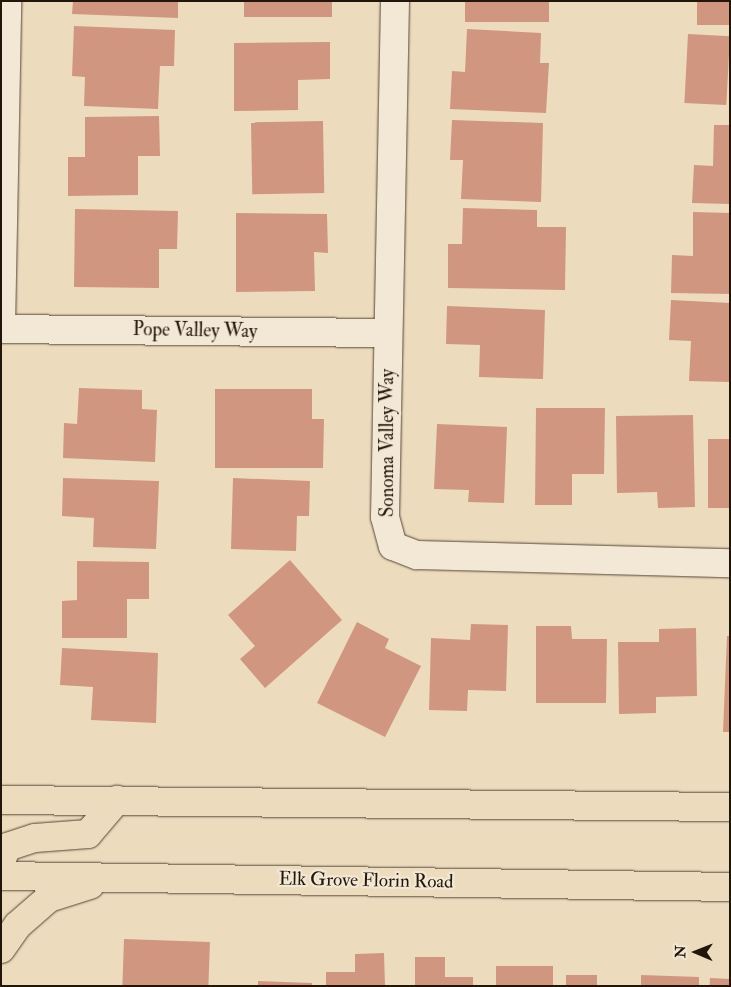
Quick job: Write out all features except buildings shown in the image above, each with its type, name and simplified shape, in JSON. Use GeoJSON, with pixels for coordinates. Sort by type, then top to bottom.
{"type":"FeatureCollection","features":[{"type":"Feature","properties":{"kind":"main road"},"geometry":{"type":"LineString","coordinates":[[1,800],[730,807]]}},
{"type":"Feature","properties":{"kind":"main road"},"geometry":{"type":"LineString","coordinates":[[1,861],[7,847],[35,838],[88,834],[117,800]]}},
{"type":"Feature","properties":{"kind":"main road","name":"Elk Grove Florin Road"},"geometry":{"type":"LineString","coordinates":[[1,876],[730,887]]}},
{"type":"Feature","properties":{"kind":"main road"},"geometry":{"type":"LineString","coordinates":[[1,949],[18,925],[49,898],[113,878]]}},
{"type":"Feature","properties":{"kind":"street"},"geometry":{"type":"LineString","coordinates":[[1,328],[7,1]]}},
{"type":"Feature","properties":{"kind":"street","name":"Sonoma Valley Way"},"geometry":{"type":"LineString","coordinates":[[395,1],[385,517],[393,546],[417,555],[730,563]]}},
{"type":"Feature","properties":{"kind":"street","name":"Pope Valley Way"},"geometry":{"type":"LineString","coordinates":[[1,328],[388,334]]}}]}
